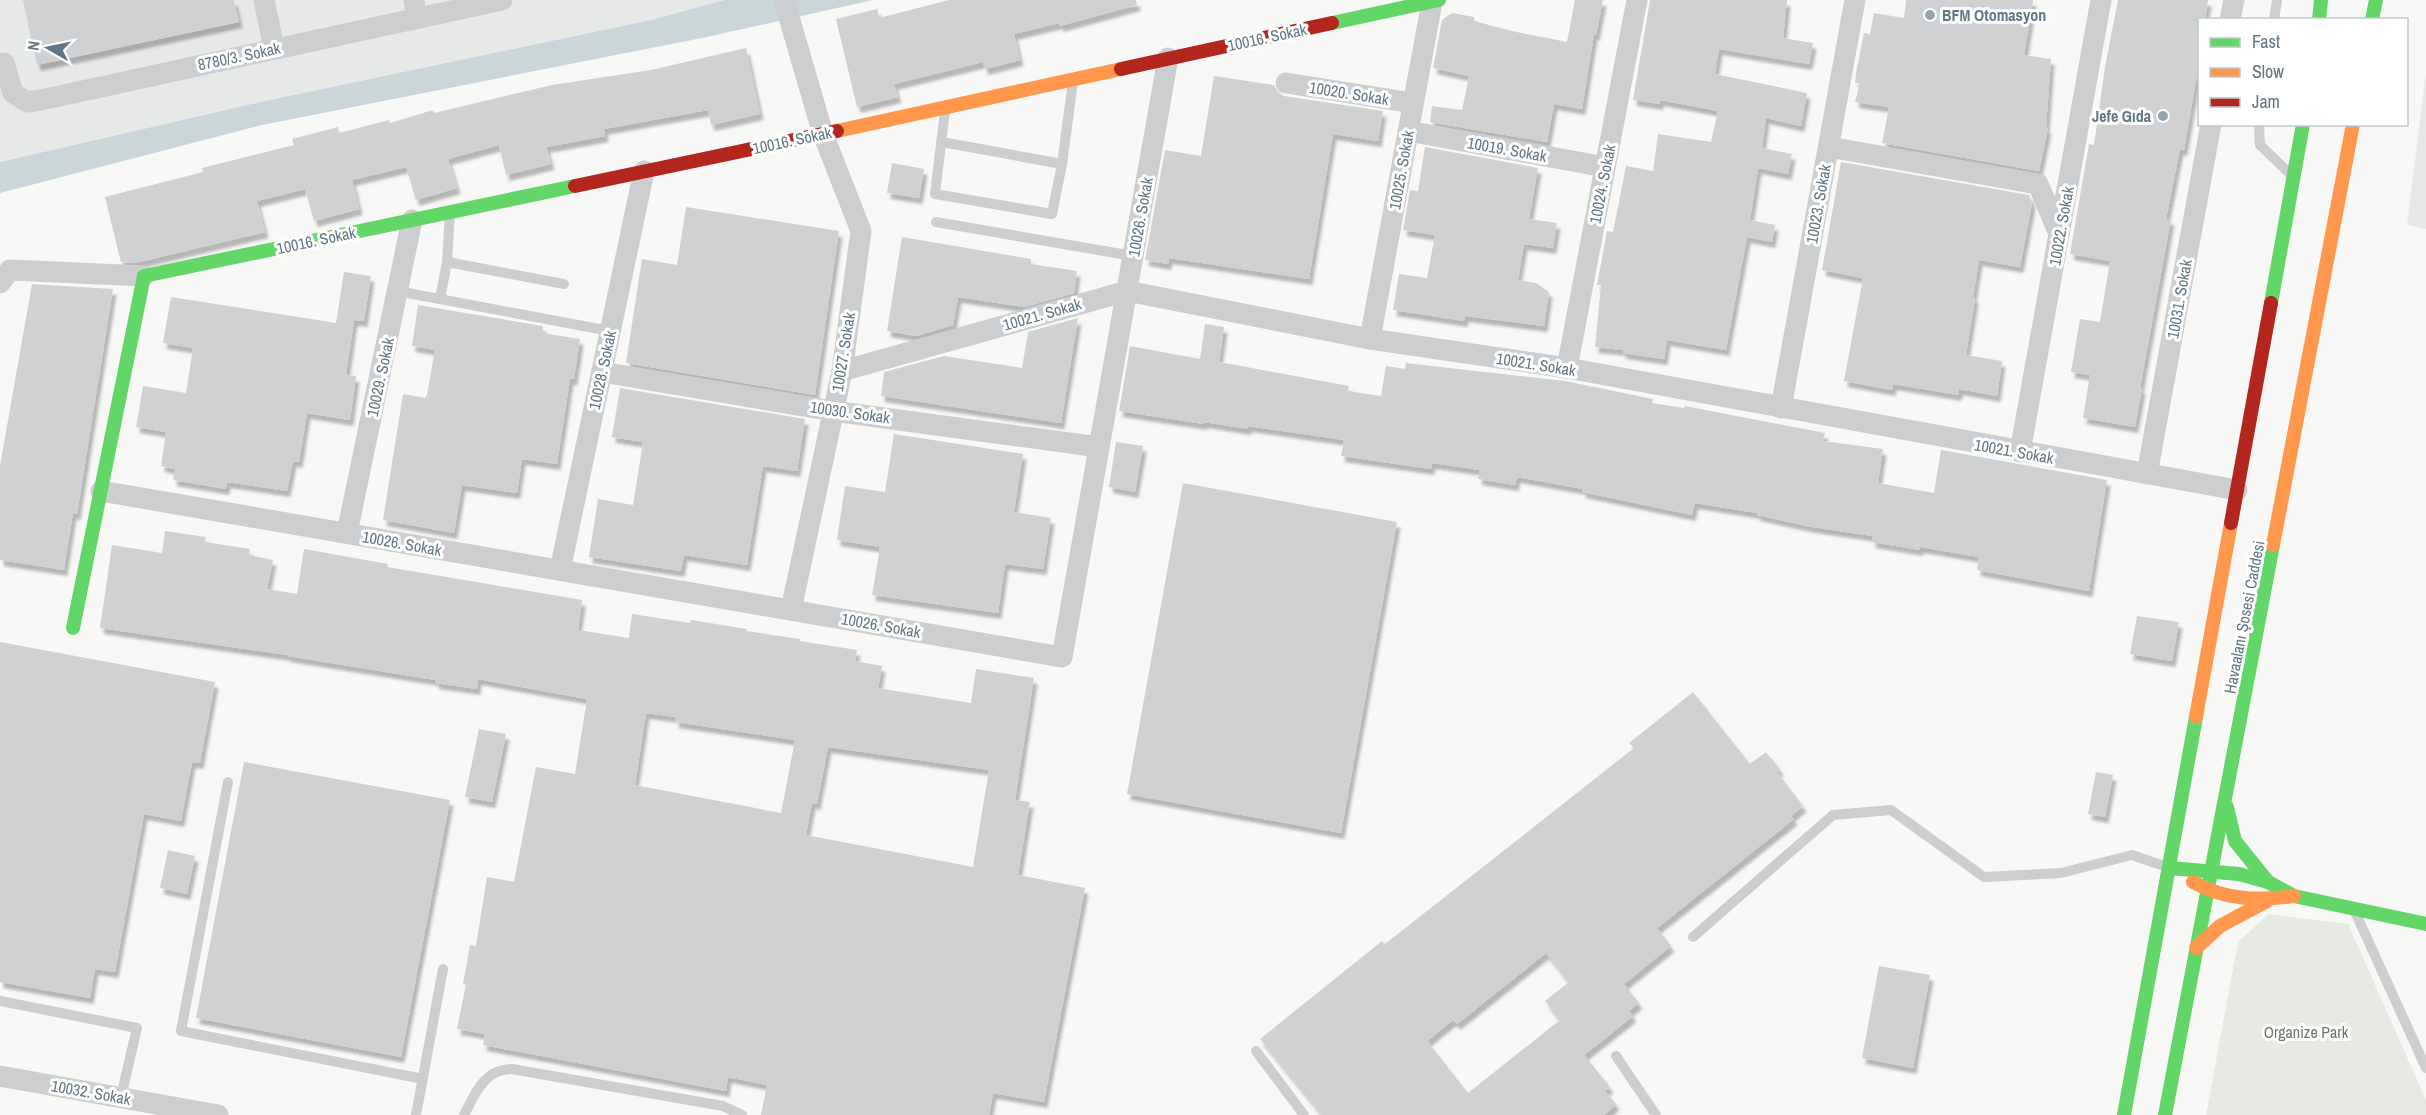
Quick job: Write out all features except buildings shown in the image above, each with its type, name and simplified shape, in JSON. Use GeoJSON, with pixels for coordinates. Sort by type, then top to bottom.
{"type":"FeatureCollection","features":[{"type":"Feature","properties":{"kind":"street"},"geometry":{"type":"LineString","coordinates":[[264,0],[274,48]]}},
{"type":"Feature","properties":{"kind":"street","name":"8780/3. Sokak"},"geometry":{"type":"LineString","coordinates":[[1,59],[13,93],[27,102],[274,48],[416,9],[502,0]]}},
{"type":"Feature","properties":{"kind":"street","name":"10027. Sokak"},"geometry":{"type":"LineString","coordinates":[[784,0],[823,134],[861,231],[842,371],[791,610]]}},
{"type":"Feature","properties":{"kind":"street","name":"10024. Sokak"},"geometry":{"type":"LineString","coordinates":[[1567,368],[1637,0]]}},
{"type":"Feature","properties":{"kind":"street","name":"10023. Sokak"},"geometry":{"type":"LineString","coordinates":[[1781,408],[1855,0]]}},
{"type":"Feature","properties":{"kind":"street","name":"10022. Sokak"},"geometry":{"type":"LineString","coordinates":[[2020,452],[2101,0]]}},
{"type":"Feature","properties":{"kind":"street"},"geometry":{"type":"LineString","coordinates":[[2230,18],[2234,0]]}},
{"type":"Feature","properties":{"kind":"street"},"geometry":{"type":"LineString","coordinates":[[2319,18],[2321,0]]}},
{"type":"Feature","properties":{"kind":"street"},"geometry":{"type":"LineString","coordinates":[[2372,18],[2376,0]]}},
{"type":"Feature","properties":{"kind":"street","name":"10016. Sokak"},"geometry":{"type":"LineString","coordinates":[[5,277],[144,276],[823,134],[1435,1]]}},
{"type":"Feature","properties":{"kind":"street","name":"10025. Sokak"},"geometry":{"type":"LineString","coordinates":[[1370,339],[1413,104],[1435,1]]}},
{"type":"Feature","properties":{"kind":"street","name":"10026. Sokak"},"geometry":{"type":"LineString","coordinates":[[101,491],[1062,657],[1168,58]]}},
{"type":"Feature","properties":{"kind":"street","name":"10020. Sokak"},"geometry":{"type":"LineString","coordinates":[[1286,83],[1413,104]]}},
{"type":"Feature","properties":{"kind":"street","name":"10031. Sokak"},"geometry":{"type":"LineString","coordinates":[[2147,474],[2211,126]]}},
{"type":"Feature","properties":{"kind":"street","name":"Havaalanı Şosesi Caddesi"},"geometry":{"type":"LineString","coordinates":[[2124,1115],[2303,126]]}},
{"type":"Feature","properties":{"kind":"street","name":"Havaalanı Şosesi Caddesi"},"geometry":{"type":"LineString","coordinates":[[2165,1115],[2353,126]]}},
{"type":"Feature","properties":{"kind":"street","name":"10019. Sokak"},"geometry":{"type":"LineString","coordinates":[[1408,131],[1605,167]]}},
{"type":"Feature","properties":{"kind":"street"},"geometry":{"type":"LineString","coordinates":[[1829,147],[2038,184],[2059,234]]}},
{"type":"Feature","properties":{"kind":"street","name":"10028. Sokak"},"geometry":{"type":"LineString","coordinates":[[560,570],[644,171]]}},
{"type":"Feature","properties":{"kind":"street","name":"10029. Sokak"},"geometry":{"type":"LineString","coordinates":[[347,533],[412,220]]}},
{"type":"Feature","properties":{"kind":"street"},"geometry":{"type":"LineString","coordinates":[[73,628],[144,276]]}},
{"type":"Feature","properties":{"kind":"street","name":"10021. Sokak"},"geometry":{"type":"LineString","coordinates":[[842,371],[1127,291],[1370,339],[1567,368],[2237,490]]}},
{"type":"Feature","properties":{"kind":"street","name":"10030. Sokak"},"geometry":{"type":"LineString","coordinates":[[602,372],[833,411],[1099,447]]}},
{"type":"Feature","properties":{"kind":"street"},"geometry":{"type":"LineString","coordinates":[[2226,802],[2235,841],[2268,882]]}},
{"type":"Feature","properties":{"kind":"street"},"geometry":{"type":"LineString","coordinates":[[2170,868],[2239,874],[2268,882],[2294,896],[2355,911],[2426,924]]}},
{"type":"Feature","properties":{"kind":"street"},"geometry":{"type":"LineString","coordinates":[[2170,868],[2208,892],[2226,897],[2266,901]]}},
{"type":"Feature","properties":{"kind":"street"},"geometry":{"type":"LineString","coordinates":[[2196,948],[2220,926],[2242,912],[2266,901],[2294,896]]}},
{"type":"Feature","properties":{"kind":"street","name":"10032. Sokak"},"geometry":{"type":"LineString","coordinates":[[0,1076],[218,1115]]}},
{"type":"Feature","properties":{"kind":"lane"},"geometry":{"type":"LineString","coordinates":[[2274,18],[2277,0]]}},
{"type":"Feature","properties":{"kind":"lane"},"geometry":{"type":"LineString","coordinates":[[945,107],[935,194],[1052,214],[1062,164],[1073,79]]}},
{"type":"Feature","properties":{"kind":"lane"},"geometry":{"type":"LineString","coordinates":[[2259,126],[2260,146],[2293,177]]}},
{"type":"Feature","properties":{"kind":"lane"},"geometry":{"type":"LineString","coordinates":[[942,142],[1062,164]]}},
{"type":"Feature","properties":{"kind":"lane"},"geometry":{"type":"LineString","coordinates":[[440,299],[447,262],[450,212]]}},
{"type":"Feature","properties":{"kind":"lane"},"geometry":{"type":"LineString","coordinates":[[936,222],[1133,256]]}},
{"type":"Feature","properties":{"kind":"lane"},"geometry":{"type":"LineString","coordinates":[[447,262],[564,284]]}},
{"type":"Feature","properties":{"kind":"lane"},"geometry":{"type":"LineString","coordinates":[[397,291],[610,331]]}},
{"type":"Feature","properties":{"kind":"lane"},"geometry":{"type":"LineString","coordinates":[[228,782],[181,1031],[423,1079]]}},
{"type":"Feature","properties":{"kind":"lane"},"geometry":{"type":"LineString","coordinates":[[1693,937],[1833,815],[1891,810],[1984,877],[2061,873],[2132,855],[2170,868]]}},
{"type":"Feature","properties":{"kind":"lane"},"geometry":{"type":"LineString","coordinates":[[2355,911],[2426,1068]]}},
{"type":"Feature","properties":{"kind":"lane"},"geometry":{"type":"LineString","coordinates":[[416,1115],[444,969]]}},
{"type":"Feature","properties":{"kind":"lane"},"geometry":{"type":"LineString","coordinates":[[0,1001],[136,1028],[121,1098]]}},
{"type":"Feature","properties":{"kind":"lane"},"geometry":{"type":"LineString","coordinates":[[1256,1051],[1304,1115]]}},
{"type":"Feature","properties":{"kind":"lane"},"geometry":{"type":"LineString","coordinates":[[1616,1056],[1656,1115]]}},
{"type":"Feature","properties":{"kind":"lane"},"geometry":{"type":"LineString","coordinates":[[464,1115],[483,1082],[490,1075],[512,1069],[723,1106],[742,1115]]}},
{"type":"Feature","properties":{"kind":"shaded area"},"geometry":{"type":"Polygon","coordinates":[[[0,0],[724,0],[651,20],[265,101],[0,162],[0,0]]]}},
{"type":"Feature","properties":{"kind":"shaded area"},"geometry":{"type":"Polygon","coordinates":[[[724,0],[873,0],[702,38],[262,125],[0,193],[0,162],[265,101],[651,20],[724,0]]]}},
{"type":"Feature","properties":{"kind":"shaded area"},"geometry":{"type":"Polygon","coordinates":[[[2426,72],[2426,229],[2407,225],[2426,72]]]}},
{"type":"Feature","properties":{"kind":"green space","name":"Organize Park"},"geometry":{"type":"Polygon","coordinates":[[[2269,914],[2348,924],[2426,1100],[2426,1115],[2206,1115],[2238,942],[2269,914]]]}},
{"type":"Feature","properties":{"kind":"traffic: fast"},"geometry":{"type":"LineString","coordinates":[[1332,23],[1439,0]]}},
{"type":"Feature","properties":{"kind":"traffic: fast"},"geometry":{"type":"LineString","coordinates":[[2319,18],[2321,0]]}},
{"type":"Feature","properties":{"kind":"traffic: fast"},"geometry":{"type":"LineString","coordinates":[[2372,18],[2376,0]]}},
{"type":"Feature","properties":{"kind":"traffic: fast"},"geometry":{"type":"LineString","coordinates":[[2271,303],[2303,126]]}},
{"type":"Feature","properties":{"kind":"traffic: fast"},"geometry":{"type":"LineString","coordinates":[[73,628],[144,276],[575,186]]}},
{"type":"Feature","properties":{"kind":"traffic: fast"},"geometry":{"type":"LineString","coordinates":[[2165,1115],[2273,545]]}},
{"type":"Feature","properties":{"kind":"traffic: fast"},"geometry":{"type":"LineString","coordinates":[[2124,1115],[2196,717]]}},
{"type":"Feature","properties":{"kind":"traffic: fast"},"geometry":{"type":"LineString","coordinates":[[2227,807],[2235,841],[2268,882]]}},
{"type":"Feature","properties":{"kind":"traffic: fast"},"geometry":{"type":"LineString","coordinates":[[2170,868],[2239,874],[2268,882],[2294,896],[2426,924]]}},
{"type":"Feature","properties":{"kind":"traffic: slow"},"geometry":{"type":"LineString","coordinates":[[837,131],[1121,69]]}},
{"type":"Feature","properties":{"kind":"traffic: slow"},"geometry":{"type":"LineString","coordinates":[[2273,545],[2353,126]]}},
{"type":"Feature","properties":{"kind":"traffic: slow"},"geometry":{"type":"LineString","coordinates":[[2196,717],[2231,523]]}},
{"type":"Feature","properties":{"kind":"traffic: slow"},"geometry":{"type":"LineString","coordinates":[[2193,882],[2217,892],[2242,898],[2294,896]]}},
{"type":"Feature","properties":{"kind":"traffic: slow"},"geometry":{"type":"LineString","coordinates":[[2196,948],[2220,926],[2267,901]]}},
{"type":"Feature","properties":{"kind":"traffic: jam"},"geometry":{"type":"LineString","coordinates":[[1121,69],[1332,23]]}},
{"type":"Feature","properties":{"kind":"traffic: jam"},"geometry":{"type":"LineString","coordinates":[[575,186],[837,131]]}},
{"type":"Feature","properties":{"kind":"traffic: jam"},"geometry":{"type":"LineString","coordinates":[[2231,523],[2271,303]]}},
{"type":"Feature","properties":{"kind":"place","name":"BFM Otomasyon"},"geometry":{"type":"Point","coordinates":[1930,15]}},
{"type":"Feature","properties":{"kind":"place","name":"Jefe Gıda"},"geometry":{"type":"Point","coordinates":[2163,116]}}]}
